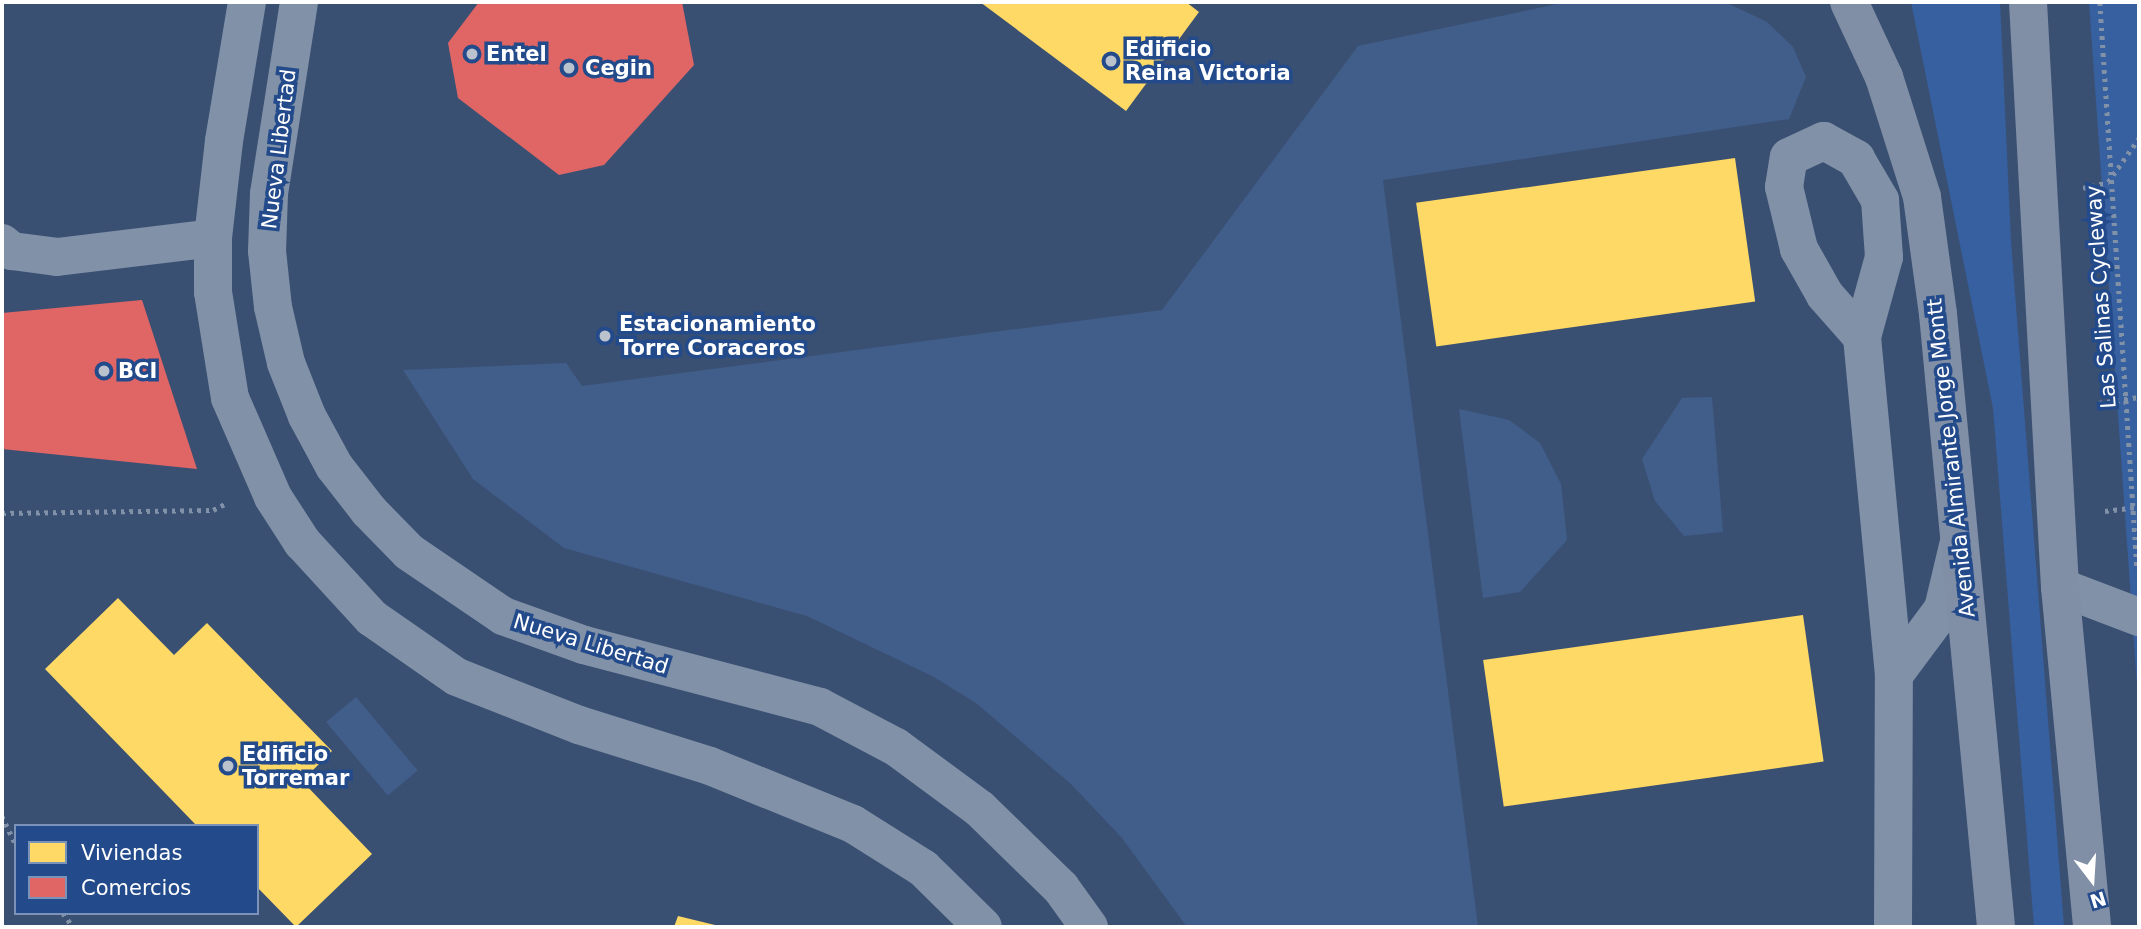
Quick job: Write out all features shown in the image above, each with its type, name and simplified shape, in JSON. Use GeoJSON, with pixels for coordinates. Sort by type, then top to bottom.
{"type":"FeatureCollection","features":[{"type":"Feature","properties":{"kind":"main road","name":"Avenida Almirante Jorge Montt"},"geometry":{"type":"LineString","coordinates":[[1849,2],[1884,76],[1922,197],[1959,537],[1996,927]]}},
{"type":"Feature","properties":{"kind":"main road"},"geometry":{"type":"LineString","coordinates":[[2028,2],[2060,587],[2092,927]]}},
{"type":"Feature","properties":{"kind":"street"},"geometry":{"type":"LineString","coordinates":[[247,2],[213,237],[219,345],[230,398],[267,485],[302,542],[335,582],[412,649],[504,698],[710,766],[853,824],[923,868],[983,927]]}},
{"type":"Feature","properties":{"kind":"street","name":"Nueva Libertad"},"geometry":{"type":"LineString","coordinates":[[299,2],[270,194],[267,251],[273,307],[286,363],[307,416],[334,466],[369,511],[409,552],[503,616],[584,645],[820,707],[896,747],[980,809],[1061,888],[1088,927]]}},
{"type":"Feature","properties":{"kind":"street"},"geometry":{"type":"LineString","coordinates":[[2,243],[12,251],[57,257],[213,237]]}},
{"type":"Feature","properties":{"kind":"street"},"geometry":{"type":"LineString","coordinates":[[1862,337],[1894,675],[1893,927]]}},
{"type":"Feature","properties":{"kind":"street"},"geometry":{"type":"LineString","coordinates":[[1894,675],[1943,609],[1959,537]]}},
{"type":"Feature","properties":{"kind":"street"},"geometry":{"type":"LineString","coordinates":[[2060,587],[2139,617]]}},
{"type":"Feature","properties":{"kind":"path","name":"Las Salinas Cycleway"},"geometry":{"type":"LineString","coordinates":[[2100,2],[2108,182],[2138,576]]}},
{"type":"Feature","properties":{"kind":"path"},"geometry":{"type":"LineString","coordinates":[[2079,189],[2108,182],[2139,138]]}},
{"type":"Feature","properties":{"kind":"path"},"geometry":{"type":"LineString","coordinates":[[2099,403],[2139,397]]}},
{"type":"Feature","properties":{"kind":"path"},"geometry":{"type":"LineString","coordinates":[[2,513],[213,510],[267,485]]}},
{"type":"Feature","properties":{"kind":"path"},"geometry":{"type":"LineString","coordinates":[[2105,511],[2139,507]]}},
{"type":"Feature","properties":{"kind":"path"},"geometry":{"type":"LineString","coordinates":[[2,816],[14,841]]}},
{"type":"Feature","properties":{"kind":"shaded area"},"geometry":{"type":"Polygon","coordinates":[[[1567,2],[1725,2],[1767,22],[1793,47],[1806,77],[1789,119],[1383,180],[1478,927],[1187,927],[1122,838],[1071,784],[976,703],[934,677],[807,616],[564,548],[473,479],[403,370],[566,363],[582,386],[1162,310],[1358,46],[1567,2]]]}},
{"type":"Feature","properties":{"kind":"shaded area"},"geometry":{"type":"Polygon","coordinates":[[[1911,2],[2000,2],[2011,242],[2064,927],[2034,927],[1993,408],[1911,2]]]}},
{"type":"Feature","properties":{"kind":"shaded area"},"geometry":{"type":"Polygon","coordinates":[[[2089,2],[2139,2],[2139,713],[2089,2]]]}},
{"type":"Feature","properties":{"kind":"shaded area"},"geometry":{"type":"Polygon","coordinates":[[[1712,397],[1723,532],[1684,536],[1655,501],[1642,459],[1682,398],[1712,397]]]}},
{"type":"Feature","properties":{"kind":"shaded area"},"geometry":{"type":"Polygon","coordinates":[[[1459,409],[1509,420],[1540,443],[1561,484],[1567,540],[1520,592],[1483,598],[1459,409]]]}},
{"type":"Feature","properties":{"kind":"shaded area"},"geometry":{"type":"Polygon","coordinates":[[[356,697],[418,771],[388,796],[326,722],[356,697]]]}},
{"type":"Feature","properties":{"kind":"building: Viviendas","name":"Edificio Reina Victoria"},"geometry":{"type":"Polygon","coordinates":[[[980,2],[1186,2],[1199,12],[1126,111],[980,2]]]}},
{"type":"Feature","properties":{"kind":"building: Viviendas"},"geometry":{"type":"Polygon","coordinates":[[[1735,158],[1755,302],[1436,346],[1416,203],[1735,158]]]}},
{"type":"Feature","properties":{"kind":"building: Viviendas","name":"Edificio Torremar"},"geometry":{"type":"Polygon","coordinates":[[[118,598],[174,655],[207,623],[332,751],[302,781],[372,854],[296,927],[259,889],[259,824],[195,824],[45,669],[118,598]]]}},
{"type":"Feature","properties":{"kind":"building: Viviendas"},"geometry":{"type":"Polygon","coordinates":[[[1803,615],[1824,762],[1504,807],[1483,660],[1803,615]]]}},
{"type":"Feature","properties":{"kind":"building: Viviendas"},"geometry":{"type":"Polygon","coordinates":[[[678,916],[719,926],[719,927],[674,927],[678,916]]]}},
{"type":"Feature","properties":{"kind":"building: Comercios"},"geometry":{"type":"Polygon","coordinates":[[[479,2],[682,2],[694,65],[604,165],[559,175],[458,98],[448,43],[479,2]]]}},
{"type":"Feature","properties":{"kind":"building: Comercios"},"geometry":{"type":"Polygon","coordinates":[[[142,300],[197,469],[2,449],[2,313],[142,300]]]}},
{"type":"Feature","properties":{"kind":"place","name":"Entel"},"geometry":{"type":"Point","coordinates":[472,54]}},
{"type":"Feature","properties":{"kind":"place","name":"Edificio Reina Victoria"},"geometry":{"type":"Point","coordinates":[1111,61]}},
{"type":"Feature","properties":{"kind":"place","name":"Cegin"},"geometry":{"type":"Point","coordinates":[569,68]}},
{"type":"Feature","properties":{"kind":"place","name":"Estacionamiento Torre Coraceros"},"geometry":{"type":"Point","coordinates":[605,336]}},
{"type":"Feature","properties":{"kind":"place","name":"BCI"},"geometry":{"type":"Point","coordinates":[104,371]}},
{"type":"Feature","properties":{"kind":"place","name":"Edificio Torremar"},"geometry":{"type":"Point","coordinates":[228,766]}}]}
